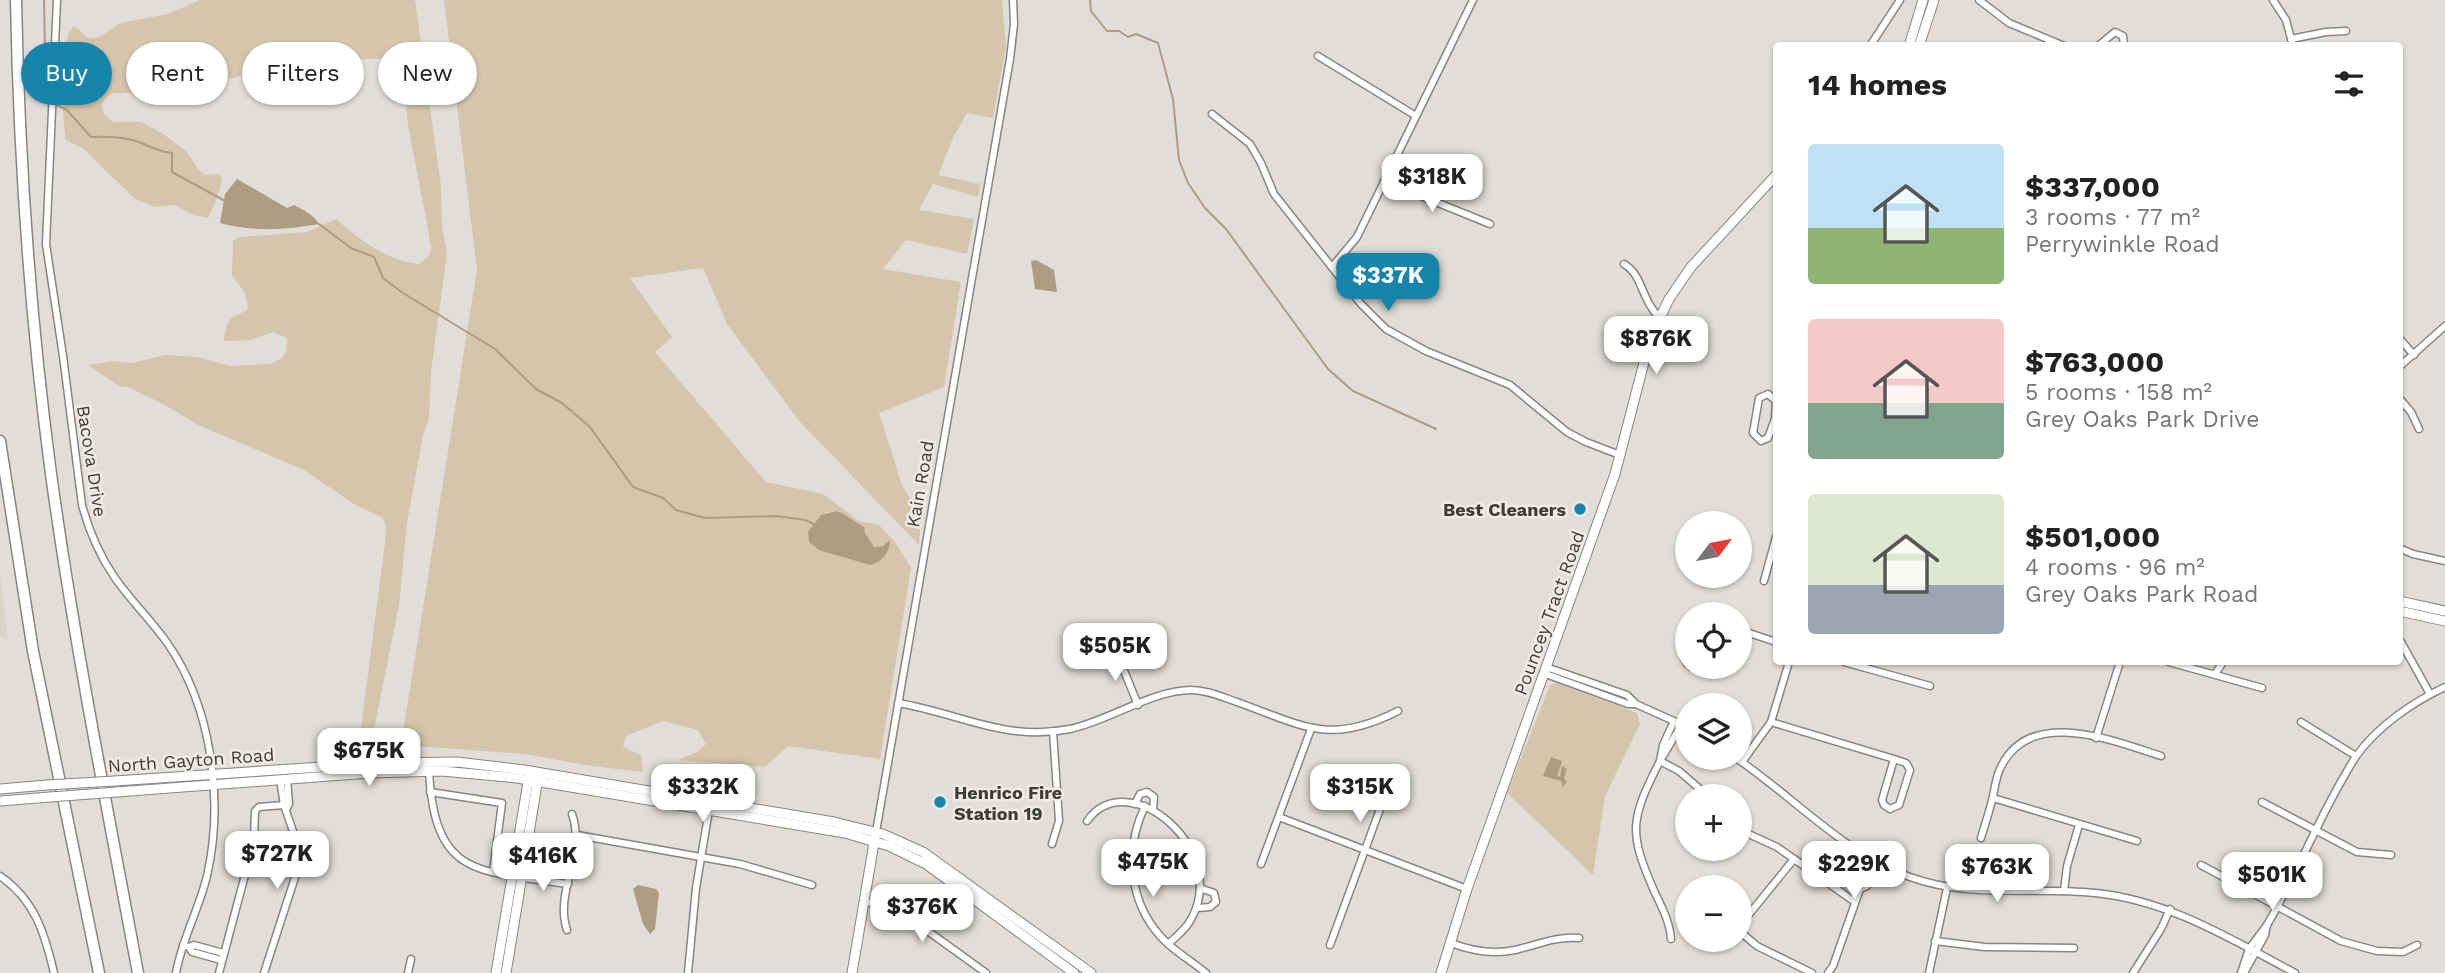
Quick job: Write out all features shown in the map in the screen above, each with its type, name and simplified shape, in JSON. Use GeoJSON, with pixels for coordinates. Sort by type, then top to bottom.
{"type":"FeatureCollection","features":[{"type":"Feature","properties":{"kind":"highway"},"geometry":{"type":"LineString","coordinates":[[16,0],[25,216],[51,471],[78,645],[138,973]]}},
{"type":"Feature","properties":{"kind":"highway"},"geometry":{"type":"LineString","coordinates":[[0,441],[33,651],[99,973]]}},
{"type":"Feature","properties":{"kind":"main road"},"geometry":{"type":"LineString","coordinates":[[1910,42],[1923,0]]}},
{"type":"Feature","properties":{"kind":"main road"},"geometry":{"type":"LineString","coordinates":[[1920,42],[1934,0]]}},
{"type":"Feature","properties":{"kind":"main road","name":"Pouncey Tract Road"},"geometry":{"type":"LineString","coordinates":[[1441,973],[1467,889],[1620,455],[1648,347],[1660,318],[1669,299],[1691,267],[1773,178]]}},
{"type":"Feature","properties":{"kind":"main road"},"geometry":{"type":"LineString","coordinates":[[2403,602],[2445,611]]}},
{"type":"Feature","properties":{"kind":"main road"},"geometry":{"type":"LineString","coordinates":[[2403,612],[2445,621]]}},
{"type":"Feature","properties":{"kind":"main road","name":"North Gayton Road"},"geometry":{"type":"LineString","coordinates":[[0,789],[419,761],[466,763],[709,810],[875,836],[926,864],[1074,973]]}},
{"type":"Feature","properties":{"kind":"main road","name":"North Gayton Road"},"geometry":{"type":"LineString","coordinates":[[0,801],[284,779],[429,771],[533,777],[815,818],[907,843],[939,862],[1091,973]]}},
{"type":"Feature","properties":{"kind":"main road"},"geometry":{"type":"LineString","coordinates":[[506,973],[517,876],[533,777]]}},
{"type":"Feature","properties":{"kind":"main road","name":"Kain Road"},"geometry":{"type":"LineString","coordinates":[[852,973],[875,836]]}},
{"type":"Feature","properties":{"kind":"main road"},"geometry":{"type":"LineString","coordinates":[[496,973],[517,876]]}},
{"type":"Feature","properties":{"kind":"street","name":"Bacova Drive"},"geometry":{"type":"LineString","coordinates":[[57,0],[46,244],[82,505],[102,558],[168,644],[192,686],[202,716],[211,774],[214,830],[211,852],[202,893],[176,973]]}},
{"type":"Feature","properties":{"kind":"street","name":"Kain Road"},"geometry":{"type":"LineString","coordinates":[[875,836],[1010,59],[1014,24],[1013,0]]}},
{"type":"Feature","properties":{"kind":"street"},"geometry":{"type":"LineString","coordinates":[[1332,267],[1353,243],[1473,0]]}},
{"type":"Feature","properties":{"kind":"street"},"geometry":{"type":"LineString","coordinates":[[1873,42],[1900,0]]}},
{"type":"Feature","properties":{"kind":"street"},"geometry":{"type":"LineString","coordinates":[[1979,0],[2009,23],[2054,42]]}},
{"type":"Feature","properties":{"kind":"street"},"geometry":{"type":"LineString","coordinates":[[2273,0],[2286,20],[2292,42],[2326,32],[2346,31]]}},
{"type":"Feature","properties":{"kind":"street"},"geometry":{"type":"LineString","coordinates":[[2102,42],[2112,33],[2118,32],[2123,36],[2124,42]]}},
{"type":"Feature","properties":{"kind":"street"},"geometry":{"type":"LineString","coordinates":[[1318,56],[1416,116]]}},
{"type":"Feature","properties":{"kind":"street"},"geometry":{"type":"LineString","coordinates":[[1213,114],[1233,128],[1253,148],[1274,194],[1369,313],[1397,337],[1510,385],[1567,432],[1595,447],[1620,455]]}},
{"type":"Feature","properties":{"kind":"street"},"geometry":{"type":"LineString","coordinates":[[1384,181],[1490,224]]}},
{"type":"Feature","properties":{"kind":"street"},"geometry":{"type":"LineString","coordinates":[[1624,264],[1634,272],[1647,304],[1660,318]]}},
{"type":"Feature","properties":{"kind":"street"},"geometry":{"type":"LineString","coordinates":[[2403,364],[2445,326]]}},
{"type":"Feature","properties":{"kind":"street"},"geometry":{"type":"LineString","coordinates":[[2403,343],[2414,355]]}},
{"type":"Feature","properties":{"kind":"street"},"geometry":{"type":"LineString","coordinates":[[1773,398],[1769,394],[1759,398],[1753,433],[1758,439],[1765,441],[1773,426]]}},
{"type":"Feature","properties":{"kind":"street"},"geometry":{"type":"LineString","coordinates":[[2403,403],[2419,429]]}},
{"type":"Feature","properties":{"kind":"street"},"geometry":{"type":"LineString","coordinates":[[1764,581],[1773,548]]}},
{"type":"Feature","properties":{"kind":"street"},"geometry":{"type":"LineString","coordinates":[[2403,550],[2445,561]]}},
{"type":"Feature","properties":{"kind":"street"},"geometry":{"type":"LineString","coordinates":[[1752,634],[1773,641]]}},
{"type":"Feature","properties":{"kind":"street"},"geometry":{"type":"LineString","coordinates":[[2403,646],[2430,694]]}},
{"type":"Feature","properties":{"kind":"street"},"geometry":{"type":"LineString","coordinates":[[1116,651],[1138,705]]}},
{"type":"Feature","properties":{"kind":"street"},"geometry":{"type":"LineString","coordinates":[[1752,745],[1771,722],[1788,665]]}},
{"type":"Feature","properties":{"kind":"street"},"geometry":{"type":"LineString","coordinates":[[1855,665],[1930,686]]}},
{"type":"Feature","properties":{"kind":"street"},"geometry":{"type":"LineString","coordinates":[[2096,738],[2119,665]]}},
{"type":"Feature","properties":{"kind":"street"},"geometry":{"type":"LineString","coordinates":[[2180,665],[2262,688]]}},
{"type":"Feature","properties":{"kind":"street"},"geometry":{"type":"LineString","coordinates":[[2215,674],[2221,665]]}},
{"type":"Feature","properties":{"kind":"street"},"geometry":{"type":"LineString","coordinates":[[1545,670],[1674,721],[1663,745],[1660,761]]}},
{"type":"Feature","properties":{"kind":"street"},"geometry":{"type":"LineString","coordinates":[[2242,973],[2314,830],[2356,756],[2371,738],[2395,718],[2445,687]]}},
{"type":"Feature","properties":{"kind":"street"},"geometry":{"type":"LineString","coordinates":[[898,703],[939,711],[996,729],[1032,732],[1087,724],[1172,692],[1203,691],[1311,729],[1346,731],[1371,725],[1398,711]]}},
{"type":"Feature","properties":{"kind":"street"},"geometry":{"type":"LineString","coordinates":[[1771,722],[1904,762],[1909,770],[1899,805],[1890,809],[1885,807],[1882,800],[1894,759]]}},
{"type":"Feature","properties":{"kind":"street"},"geometry":{"type":"LineString","coordinates":[[2301,722],[2356,756]]}},
{"type":"Feature","properties":{"kind":"street"},"geometry":{"type":"LineString","coordinates":[[1262,864],[1311,729]]}},
{"type":"Feature","properties":{"kind":"street"},"geometry":{"type":"LineString","coordinates":[[1052,844],[1059,821],[1053,731]]}},
{"type":"Feature","properties":{"kind":"street"},"geometry":{"type":"LineString","coordinates":[[1981,838],[1999,770],[2020,744],[2043,733],[2066,731],[2161,756]]}},
{"type":"Feature","properties":{"kind":"street"},"geometry":{"type":"LineString","coordinates":[[1671,939],[1636,842],[1636,818],[1642,796],[1660,761],[1675,740]]}},
{"type":"Feature","properties":{"kind":"street"},"geometry":{"type":"LineString","coordinates":[[1660,761],[1679,771],[1694,784]]}},
{"type":"Feature","properties":{"kind":"street"},"geometry":{"type":"LineString","coordinates":[[1752,770],[1849,846],[1911,878],[1947,888],[1972,891],[2064,891],[2118,895],[2170,909],[2295,973]]}},
{"type":"Feature","properties":{"kind":"street"},"geometry":{"type":"LineString","coordinates":[[429,771],[430,792],[438,830],[448,846],[473,867],[568,884]]}},
{"type":"Feature","properties":{"kind":"street"},"geometry":{"type":"LineString","coordinates":[[264,973],[299,865],[298,846],[285,806],[284,779]]}},
{"type":"Feature","properties":{"kind":"street"},"geometry":{"type":"LineString","coordinates":[[430,792],[502,803],[493,872]]}},
{"type":"Feature","properties":{"kind":"street"},"geometry":{"type":"LineString","coordinates":[[1135,804],[1140,794],[1147,792],[1154,797],[1153,810]]}},
{"type":"Feature","properties":{"kind":"street"},"geometry":{"type":"LineString","coordinates":[[1993,798],[2137,841]]}},
{"type":"Feature","properties":{"kind":"street"},"geometry":{"type":"LineString","coordinates":[[2262,802],[2357,852],[2391,855]]}},
{"type":"Feature","properties":{"kind":"street"},"geometry":{"type":"LineString","coordinates":[[1087,821],[1092,814],[1105,806],[1118,803],[1145,806],[1175,827],[1188,844],[1196,861],[1200,888],[1197,908],[1189,924],[1168,944]]}},
{"type":"Feature","properties":{"kind":"street"},"geometry":{"type":"LineString","coordinates":[[219,973],[254,841],[255,811],[259,807],[285,806]]}},
{"type":"Feature","properties":{"kind":"street"},"geometry":{"type":"LineString","coordinates":[[1145,806],[1132,849],[1132,871],[1143,912],[1168,944],[1206,973]]}},
{"type":"Feature","properties":{"kind":"street"},"geometry":{"type":"LineString","coordinates":[[1330,945],[1380,809]]}},
{"type":"Feature","properties":{"kind":"street"},"geometry":{"type":"LineString","coordinates":[[688,973],[709,810]]}},
{"type":"Feature","properties":{"kind":"street"},"geometry":{"type":"LineString","coordinates":[[566,930],[562,916],[577,835],[572,814]]}},
{"type":"Feature","properties":{"kind":"street"},"geometry":{"type":"LineString","coordinates":[[1279,817],[1366,848],[1467,889]]}},
{"type":"Feature","properties":{"kind":"street"},"geometry":{"type":"LineString","coordinates":[[2064,891],[2067,866],[2080,825]]}},
{"type":"Feature","properties":{"kind":"street"},"geometry":{"type":"LineString","coordinates":[[577,835],[740,864],[812,885]]}},
{"type":"Feature","properties":{"kind":"street"},"geometry":{"type":"LineString","coordinates":[[1752,836],[1777,847],[1855,902]]}},
{"type":"Feature","properties":{"kind":"street"},"geometry":{"type":"LineString","coordinates":[[1794,859],[1742,923],[1744,935],[1757,946],[1812,973]]}},
{"type":"Feature","properties":{"kind":"street"},"geometry":{"type":"LineString","coordinates":[[1828,973],[1833,966],[1861,880],[1871,859]]}},
{"type":"Feature","properties":{"kind":"street"},"geometry":{"type":"LineString","coordinates":[[1860,889],[1867,886],[1880,864]]}},
{"type":"Feature","properties":{"kind":"street"},"geometry":{"type":"LineString","coordinates":[[2201,864],[2341,941],[2376,951],[2403,952],[2417,945]]}},
{"type":"Feature","properties":{"kind":"street"},"geometry":{"type":"LineString","coordinates":[[0,876],[18,891],[37,915],[47,941],[54,973]]}},
{"type":"Feature","properties":{"kind":"street"},"geometry":{"type":"LineString","coordinates":[[1197,908],[1216,902],[1214,893],[1200,888]]}},
{"type":"Feature","properties":{"kind":"street"},"geometry":{"type":"LineString","coordinates":[[1929,973],[1947,888]]}},
{"type":"Feature","properties":{"kind":"street"},"geometry":{"type":"LineString","coordinates":[[864,901],[907,916],[986,973]]}},
{"type":"Feature","properties":{"kind":"street"},"geometry":{"type":"LineString","coordinates":[[2133,973],[2161,929],[2170,909]]}},
{"type":"Feature","properties":{"kind":"street"},"geometry":{"type":"LineString","coordinates":[[1451,943],[1467,950],[1491,953],[1515,950],[1558,938],[1579,938]]}},
{"type":"Feature","properties":{"kind":"street"},"geometry":{"type":"LineString","coordinates":[[1935,941],[1985,947],[2074,948]]}},
{"type":"Feature","properties":{"kind":"street"},"geometry":{"type":"LineString","coordinates":[[186,946],[192,952],[222,956]]}},
{"type":"Feature","properties":{"kind":"street"},"geometry":{"type":"LineString","coordinates":[[408,973],[411,959]]}},
{"type":"Feature","properties":{"kind":"shaded area"},"geometry":{"type":"Polygon","coordinates":[[[200,0],[415,0],[421,42],[378,42],[378,59],[364,59],[364,42],[242,42],[242,75],[228,78],[228,42],[126,42],[126,93],[112,94],[112,42],[66,42],[74,26],[88,38],[98,38],[120,23],[168,14],[200,0]]]}},
{"type":"Feature","properties":{"kind":"shaded area"},"geometry":{"type":"Polygon","coordinates":[[[444,0],[1002,0],[1006,47],[993,118],[967,113],[938,175],[980,184],[978,197],[933,184],[919,210],[974,219],[967,254],[906,240],[883,269],[961,282],[944,387],[879,413],[902,485],[921,517],[919,545],[800,422],[727,324],[703,268],[630,278],[672,337],[655,352],[766,482],[823,494],[859,521],[879,525],[896,543],[911,568],[880,759],[788,746],[765,767],[678,760],[697,752],[706,744],[698,730],[663,721],[626,736],[623,747],[641,755],[643,772],[525,754],[401,745],[477,270],[457,105],[477,105],[477,42],[449,42],[444,0]],[[827,512],[870,565],[890,541],[883,546],[874,547],[864,533],[864,527],[842,513],[827,512]]]}},
{"type":"Feature","properties":{"kind":"shaded area"},"geometry":{"type":"Polygon","coordinates":[[[63,105],[102,105],[104,114],[113,122],[141,122],[162,133],[187,152],[204,175],[219,174],[221,184],[208,218],[193,215],[174,205],[155,207],[135,199],[84,149],[66,140],[63,105]]]}},
{"type":"Feature","properties":{"kind":"shaded area"},"geometry":{"type":"Polygon","coordinates":[[[406,105],[430,105],[447,253],[431,372],[429,419],[423,435],[407,523],[399,605],[371,744],[362,743],[360,735],[385,543],[386,528],[383,518],[354,504],[304,470],[198,425],[163,404],[128,387],[119,386],[88,365],[113,361],[132,363],[165,355],[197,357],[230,366],[270,364],[281,359],[286,352],[287,338],[273,332],[251,340],[224,341],[229,321],[248,310],[245,293],[232,275],[233,241],[240,237],[307,232],[336,219],[364,242],[385,254],[419,264],[429,256],[431,248],[406,105]]]}},
{"type":"Feature","properties":{"kind":"shaded area"},"geometry":{"type":"Polygon","coordinates":[[[237,179],[287,208],[294,205],[311,215],[319,224],[270,229],[244,228],[220,223],[225,194],[237,179]]]}},
{"type":"Feature","properties":{"kind":"shaded area"},"geometry":{"type":"Polygon","coordinates":[[[1036,260],[1054,270],[1057,292],[1035,289],[1031,261],[1036,260]]]}},
{"type":"Feature","properties":{"kind":"shaded area"},"geometry":{"type":"Polygon","coordinates":[[[836,511],[864,527],[874,547],[883,546],[890,540],[889,549],[882,559],[870,565],[819,550],[809,542],[808,532],[821,515],[836,511]]]}},
{"type":"Feature","properties":{"kind":"shaded area"},"geometry":{"type":"Polygon","coordinates":[[[0,575],[8,640],[0,636],[0,575]]]}},
{"type":"Feature","properties":{"kind":"shaded area"},"geometry":{"type":"Polygon","coordinates":[[[1557,683],[1637,713],[1640,724],[1605,796],[1593,875],[1507,793],[1550,685],[1557,683]]]}},
{"type":"Feature","properties":{"kind":"shaded area"},"geometry":{"type":"Polygon","coordinates":[[[1551,757],[1562,761],[1557,777],[1560,776],[1562,766],[1567,769],[1564,778],[1567,782],[1563,787],[1561,781],[1543,776],[1551,757]]]}},
{"type":"Feature","properties":{"kind":"shaded area"},"geometry":{"type":"Polygon","coordinates":[[[638,885],[656,889],[659,893],[655,929],[650,934],[643,924],[633,889],[638,885]]]}},
{"type":"Feature","properties":{"kind":"waterway"},"geometry":{"type":"LineString","coordinates":[[44,0],[45,42]]}},
{"type":"Feature","properties":{"kind":"waterway"},"geometry":{"type":"LineString","coordinates":[[1090,0],[1091,11],[1107,31],[1119,31],[1128,37],[1136,34],[1158,43],[1173,99],[1179,160],[1188,183],[1205,208],[1226,229],[1328,369],[1353,391],[1436,429]]}},
{"type":"Feature","properties":{"kind":"waterway"},"geometry":{"type":"LineString","coordinates":[[57,105],[67,110],[91,137],[125,138],[172,153],[172,172],[225,201]]}},
{"type":"Feature","properties":{"kind":"waterway"},"geometry":{"type":"LineString","coordinates":[[319,224],[351,248],[374,257],[383,278],[495,349],[536,389],[562,403],[590,427],[633,487],[663,498],[676,510],[705,518],[776,516],[814,524]]}},
{"type":"Feature","properties":{"kind":"place","name":"Best Cleaners"},"geometry":{"type":"Point","coordinates":[1580,509]}},
{"type":"Feature","properties":{"kind":"place","name":"Henrico Fire Station 19"},"geometry":{"type":"Point","coordinates":[940,802]}}]}
